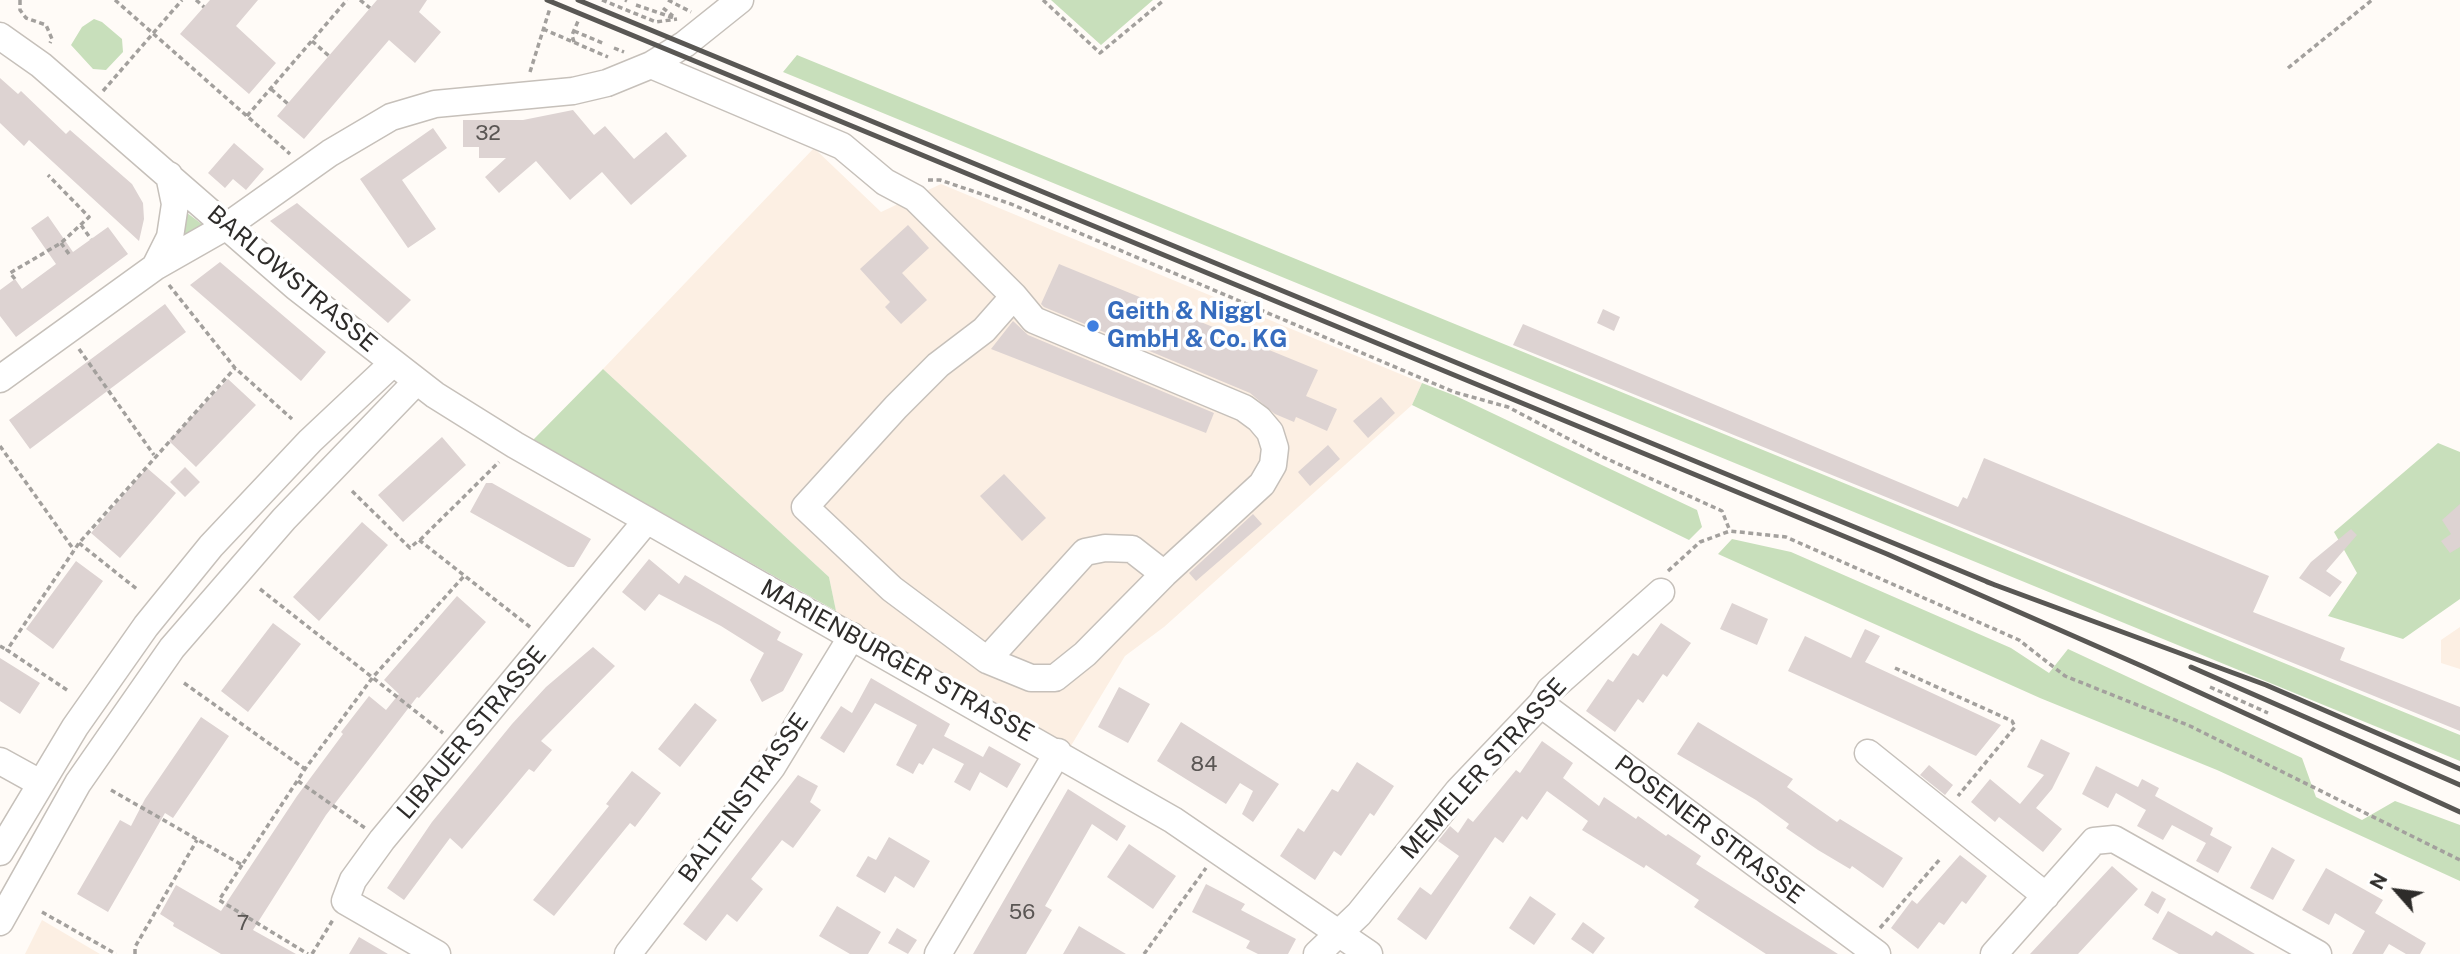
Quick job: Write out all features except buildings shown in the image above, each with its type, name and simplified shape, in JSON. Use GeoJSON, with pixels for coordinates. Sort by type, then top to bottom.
{"type":"FeatureCollection","features":[{"type":"Feature","properties":{"kind":"street"},"geometry":{"type":"LineString","coordinates":[[0,379],[155,267],[227,226],[330,153],[391,117],[435,104],[573,91],[607,83],[651,65],[685,44],[740,0]]}},
{"type":"Feature","properties":{"kind":"street","name":"BARLOWSTRASSE"},"geometry":{"type":"LineString","coordinates":[[0,36],[41,65],[296,287],[417,381]]}},
{"type":"Feature","properties":{"kind":"street"},"geometry":{"type":"LineString","coordinates":[[651,65],[842,146],[885,182],[915,198],[1014,296],[1026,312],[1040,323],[1244,408],[1270,432],[1275,448],[1273,465],[1262,484],[1164,574],[1085,654],[1055,678],[1031,678],[986,660],[892,589],[805,507],[895,407],[938,365],[984,330],[1014,296]]}},
{"type":"Feature","properties":{"kind":"street","name":"BARLOWSTRASSE"},"geometry":{"type":"LineString","coordinates":[[155,267],[170,237],[175,204],[169,174]]}},
{"type":"Feature","properties":{"kind":"street"},"geometry":{"type":"LineString","coordinates":[[0,852],[75,727],[146,626],[211,546],[310,441],[393,363]]}},
{"type":"Feature","properties":{"kind":"street"},"geometry":{"type":"LineString","coordinates":[[0,922],[33,860],[101,746],[172,648],[237,571],[417,381]]}},
{"type":"Feature","properties":{"kind":"street","name":"MARIENBURGER STRASSE"},"geometry":{"type":"LineString","coordinates":[[417,381],[515,445],[1058,752],[1219,850],[1369,954]]}},
{"type":"Feature","properties":{"kind":"street","name":"LIBAUER STRASSE"},"geometry":{"type":"LineString","coordinates":[[345,901],[353,880],[382,840],[461,748],[646,520]]}},
{"type":"Feature","properties":{"kind":"street"},"geometry":{"type":"LineString","coordinates":[[986,660],[1085,552],[1105,548],[1132,549],[1164,574]]}},
{"type":"Feature","properties":{"kind":"street","name":"MEMELER STRASSE"},"geometry":{"type":"LineString","coordinates":[[1317,954],[1359,914],[1458,791],[1541,704],[1550,690],[1659,593]]}},
{"type":"Feature","properties":{"kind":"street","name":"BALTENSTRASSE"},"geometry":{"type":"LineString","coordinates":[[628,954],[772,766],[852,636]]}},
{"type":"Feature","properties":{"kind":"street","name":"POSENER STRASSE"},"geometry":{"type":"LineString","coordinates":[[1541,704],[1871,949]]}},
{"type":"Feature","properties":{"kind":"street"},"geometry":{"type":"LineString","coordinates":[[75,727],[95,726],[101,734],[101,746]]}},
{"type":"Feature","properties":{"kind":"street"},"geometry":{"type":"LineString","coordinates":[[938,954],[1058,752]]}},
{"type":"Feature","properties":{"kind":"street"},"geometry":{"type":"LineString","coordinates":[[1868,753],[2046,896]]}},
{"type":"Feature","properties":{"kind":"street"},"geometry":{"type":"LineString","coordinates":[[0,761],[40,783]]}},
{"type":"Feature","properties":{"kind":"street"},"geometry":{"type":"LineString","coordinates":[[1994,954],[2094,841],[2114,839],[2318,954]]}},
{"type":"Feature","properties":{"kind":"street"},"geometry":{"type":"LineString","coordinates":[[345,901],[437,954]]}},
{"type":"Feature","properties":{"kind":"path"},"geometry":{"type":"LineString","coordinates":[[20,0],[20,10],[26,18],[46,25],[52,38],[49,46]]}},
{"type":"Feature","properties":{"kind":"path"},"geometry":{"type":"LineString","coordinates":[[115,0],[292,156]]}},
{"type":"Feature","properties":{"kind":"path"},"geometry":{"type":"LineString","coordinates":[[98,97],[182,0]]}},
{"type":"Feature","properties":{"kind":"path"},"geometry":{"type":"LineString","coordinates":[[196,0],[204,7]]}},
{"type":"Feature","properties":{"kind":"path"},"geometry":{"type":"LineString","coordinates":[[247,116],[347,0]]}},
{"type":"Feature","properties":{"kind":"path"},"geometry":{"type":"LineString","coordinates":[[360,0],[370,8]]}},
{"type":"Feature","properties":{"kind":"path"},"geometry":{"type":"LineString","coordinates":[[602,0],[656,22],[677,19]]}},
{"type":"Feature","properties":{"kind":"path"},"geometry":{"type":"LineString","coordinates":[[1043,0],[1100,53],[1164,0]]}},
{"type":"Feature","properties":{"kind":"path"},"geometry":{"type":"LineString","coordinates":[[2288,68],[2372,0]]}},
{"type":"Feature","properties":{"kind":"path"},"geometry":{"type":"LineString","coordinates":[[636,5],[677,19]]}},
{"type":"Feature","properties":{"kind":"path"},"geometry":{"type":"LineString","coordinates":[[529,77],[550,8]]}},
{"type":"Feature","properties":{"kind":"path"},"geometry":{"type":"LineString","coordinates":[[663,8],[677,19]]}},
{"type":"Feature","properties":{"kind":"path"},"geometry":{"type":"LineString","coordinates":[[574,42],[574,31],[579,19]]}},
{"type":"Feature","properties":{"kind":"path"},"geometry":{"type":"LineString","coordinates":[[542,29],[616,60]]}},
{"type":"Feature","properties":{"kind":"path"},"geometry":{"type":"LineString","coordinates":[[574,31],[605,44]]}},
{"type":"Feature","properties":{"kind":"path"},"geometry":{"type":"LineString","coordinates":[[312,41],[329,56]]}},
{"type":"Feature","properties":{"kind":"path"},"geometry":{"type":"LineString","coordinates":[[271,89],[288,104]]}},
{"type":"Feature","properties":{"kind":"path"},"geometry":{"type":"LineString","coordinates":[[15,279],[10,273],[61,243],[89,217],[48,175]]}},
{"type":"Feature","properties":{"kind":"path"},"geometry":{"type":"LineString","coordinates":[[919,180],[940,180],[1011,204],[1441,387],[1508,407],[1603,457],[1722,511],[1730,531]]}},
{"type":"Feature","properties":{"kind":"path"},"geometry":{"type":"LineString","coordinates":[[81,225],[91,239]]}},
{"type":"Feature","properties":{"kind":"path"},"geometry":{"type":"LineString","coordinates":[[61,243],[69,254]]}},
{"type":"Feature","properties":{"kind":"path"},"geometry":{"type":"LineString","coordinates":[[155,267],[235,369],[292,419]]}},
{"type":"Feature","properties":{"kind":"path"},"geometry":{"type":"LineString","coordinates":[[66,330],[154,455]]}},
{"type":"Feature","properties":{"kind":"path"},"geometry":{"type":"LineString","coordinates":[[7,650],[79,543],[154,455],[235,369]]}},
{"type":"Feature","properties":{"kind":"path"},"geometry":{"type":"LineString","coordinates":[[352,491],[410,548],[515,445]]}},
{"type":"Feature","properties":{"kind":"path"},"geometry":{"type":"LineString","coordinates":[[0,446],[74,550]]}},
{"type":"Feature","properties":{"kind":"path"},"geometry":{"type":"LineString","coordinates":[[1659,593],[1661,580],[1685,553],[1700,542],[1730,531],[1786,537],[2019,640],[2065,676],[2190,726],[2460,860]]}},
{"type":"Feature","properties":{"kind":"path"},"geometry":{"type":"LineString","coordinates":[[419,540],[548,642]]}},
{"type":"Feature","properties":{"kind":"path"},"geometry":{"type":"LineString","coordinates":[[79,543],[138,590]]}},
{"type":"Feature","properties":{"kind":"path"},"geometry":{"type":"LineString","coordinates":[[345,901],[310,954],[219,901],[305,769],[373,677],[465,575]]}},
{"type":"Feature","properties":{"kind":"path"},"geometry":{"type":"LineString","coordinates":[[261,589],[461,748]]}},
{"type":"Feature","properties":{"kind":"path"},"geometry":{"type":"LineString","coordinates":[[0,646],[67,690]]}},
{"type":"Feature","properties":{"kind":"path"},"geometry":{"type":"LineString","coordinates":[[1895,668],[2012,720],[2015,727],[1944,814]]}},
{"type":"Feature","properties":{"kind":"path"},"geometry":{"type":"LineString","coordinates":[[184,683],[305,769]]}},
{"type":"Feature","properties":{"kind":"path"},"geometry":{"type":"LineString","coordinates":[[2210,687],[2268,713]]}},
{"type":"Feature","properties":{"kind":"path"},"geometry":{"type":"LineString","coordinates":[[298,781],[382,840]]}},
{"type":"Feature","properties":{"kind":"path"},"geometry":{"type":"LineString","coordinates":[[111,790],[242,865]]}},
{"type":"Feature","properties":{"kind":"path"},"geometry":{"type":"LineString","coordinates":[[135,954],[135,947],[197,840]]}},
{"type":"Feature","properties":{"kind":"path"},"geometry":{"type":"LineString","coordinates":[[1144,954],[1219,850]]}},
{"type":"Feature","properties":{"kind":"path"},"geometry":{"type":"LineString","coordinates":[[1871,949],[1941,859]]}},
{"type":"Feature","properties":{"kind":"path"},"geometry":{"type":"LineString","coordinates":[[42,912],[116,954]]}},
{"type":"Feature","properties":{"kind":"shaded area"},"geometry":{"type":"Polygon","coordinates":[[[814,148],[881,212],[941,184],[1422,383],[1412,405],[1164,627],[1125,656],[1060,764],[841,637],[829,577],[603,369],[814,148]]]}},
{"type":"Feature","properties":{"kind":"shaded area"},"geometry":{"type":"Polygon","coordinates":[[[2460,627],[2460,669],[2441,663],[2441,640],[2460,627]]]}},
{"type":"Feature","properties":{"kind":"shaded area"},"geometry":{"type":"Polygon","coordinates":[[[42,920],[100,954],[25,954],[42,920]]]}},
{"type":"Feature","properties":{"kind":"green space"},"geometry":{"type":"Polygon","coordinates":[[[1051,0],[1153,0],[1101,45],[1051,0]]]}},
{"type":"Feature","properties":{"kind":"green space"},"geometry":{"type":"Polygon","coordinates":[[[94,19],[102,22],[122,39],[123,52],[106,70],[93,69],[71,45],[82,27],[94,19]]]}},
{"type":"Feature","properties":{"kind":"green space"},"geometry":{"type":"Polygon","coordinates":[[[797,55],[2460,735],[2460,761],[783,72],[797,55]]]}},
{"type":"Feature","properties":{"kind":"green space"},"geometry":{"type":"Polygon","coordinates":[[[178,206],[203,225],[176,243],[178,206]]]}},
{"type":"Feature","properties":{"kind":"green space"},"geometry":{"type":"Polygon","coordinates":[[[603,369],[829,577],[836,611],[533,440],[603,369]]]}},
{"type":"Feature","properties":{"kind":"green space"},"geometry":{"type":"Polygon","coordinates":[[[1422,383],[1456,396],[1697,510],[1702,527],[1689,540],[1412,405],[1422,383]]]}},
{"type":"Feature","properties":{"kind":"green space"},"geometry":{"type":"Polygon","coordinates":[[[2438,443],[2460,452],[2460,599],[2403,639],[2328,616],[2357,573],[2334,532],[2438,443]]]}},
{"type":"Feature","properties":{"kind":"green space"},"geometry":{"type":"Polygon","coordinates":[[[1732,539],[1791,552],[2011,648],[2049,673],[2068,649],[2302,758],[2316,797],[2362,820],[2395,801],[2460,825],[2460,881],[2217,770],[2040,698],[1718,554],[1732,539]]]}},
{"type":"Feature","properties":{"kind":"railway"},"geometry":{"type":"LineString","coordinates":[[547,0],[1887,554],[2144,667],[2460,812]]}},
{"type":"Feature","properties":{"kind":"railway"},"geometry":{"type":"LineString","coordinates":[[578,0],[1995,585]]}},
{"type":"Feature","properties":{"kind":"railway"},"geometry":{"type":"LineString","coordinates":[[1987,582],[2266,685],[2460,769]]}},
{"type":"Feature","properties":{"kind":"railway"},"geometry":{"type":"LineString","coordinates":[[2191,667],[2460,785]]}},
{"type":"Feature","properties":{"kind":"place","name":"Geith & Niggl GmbH & Co. KG"},"geometry":{"type":"Point","coordinates":[1093,326]}}]}
